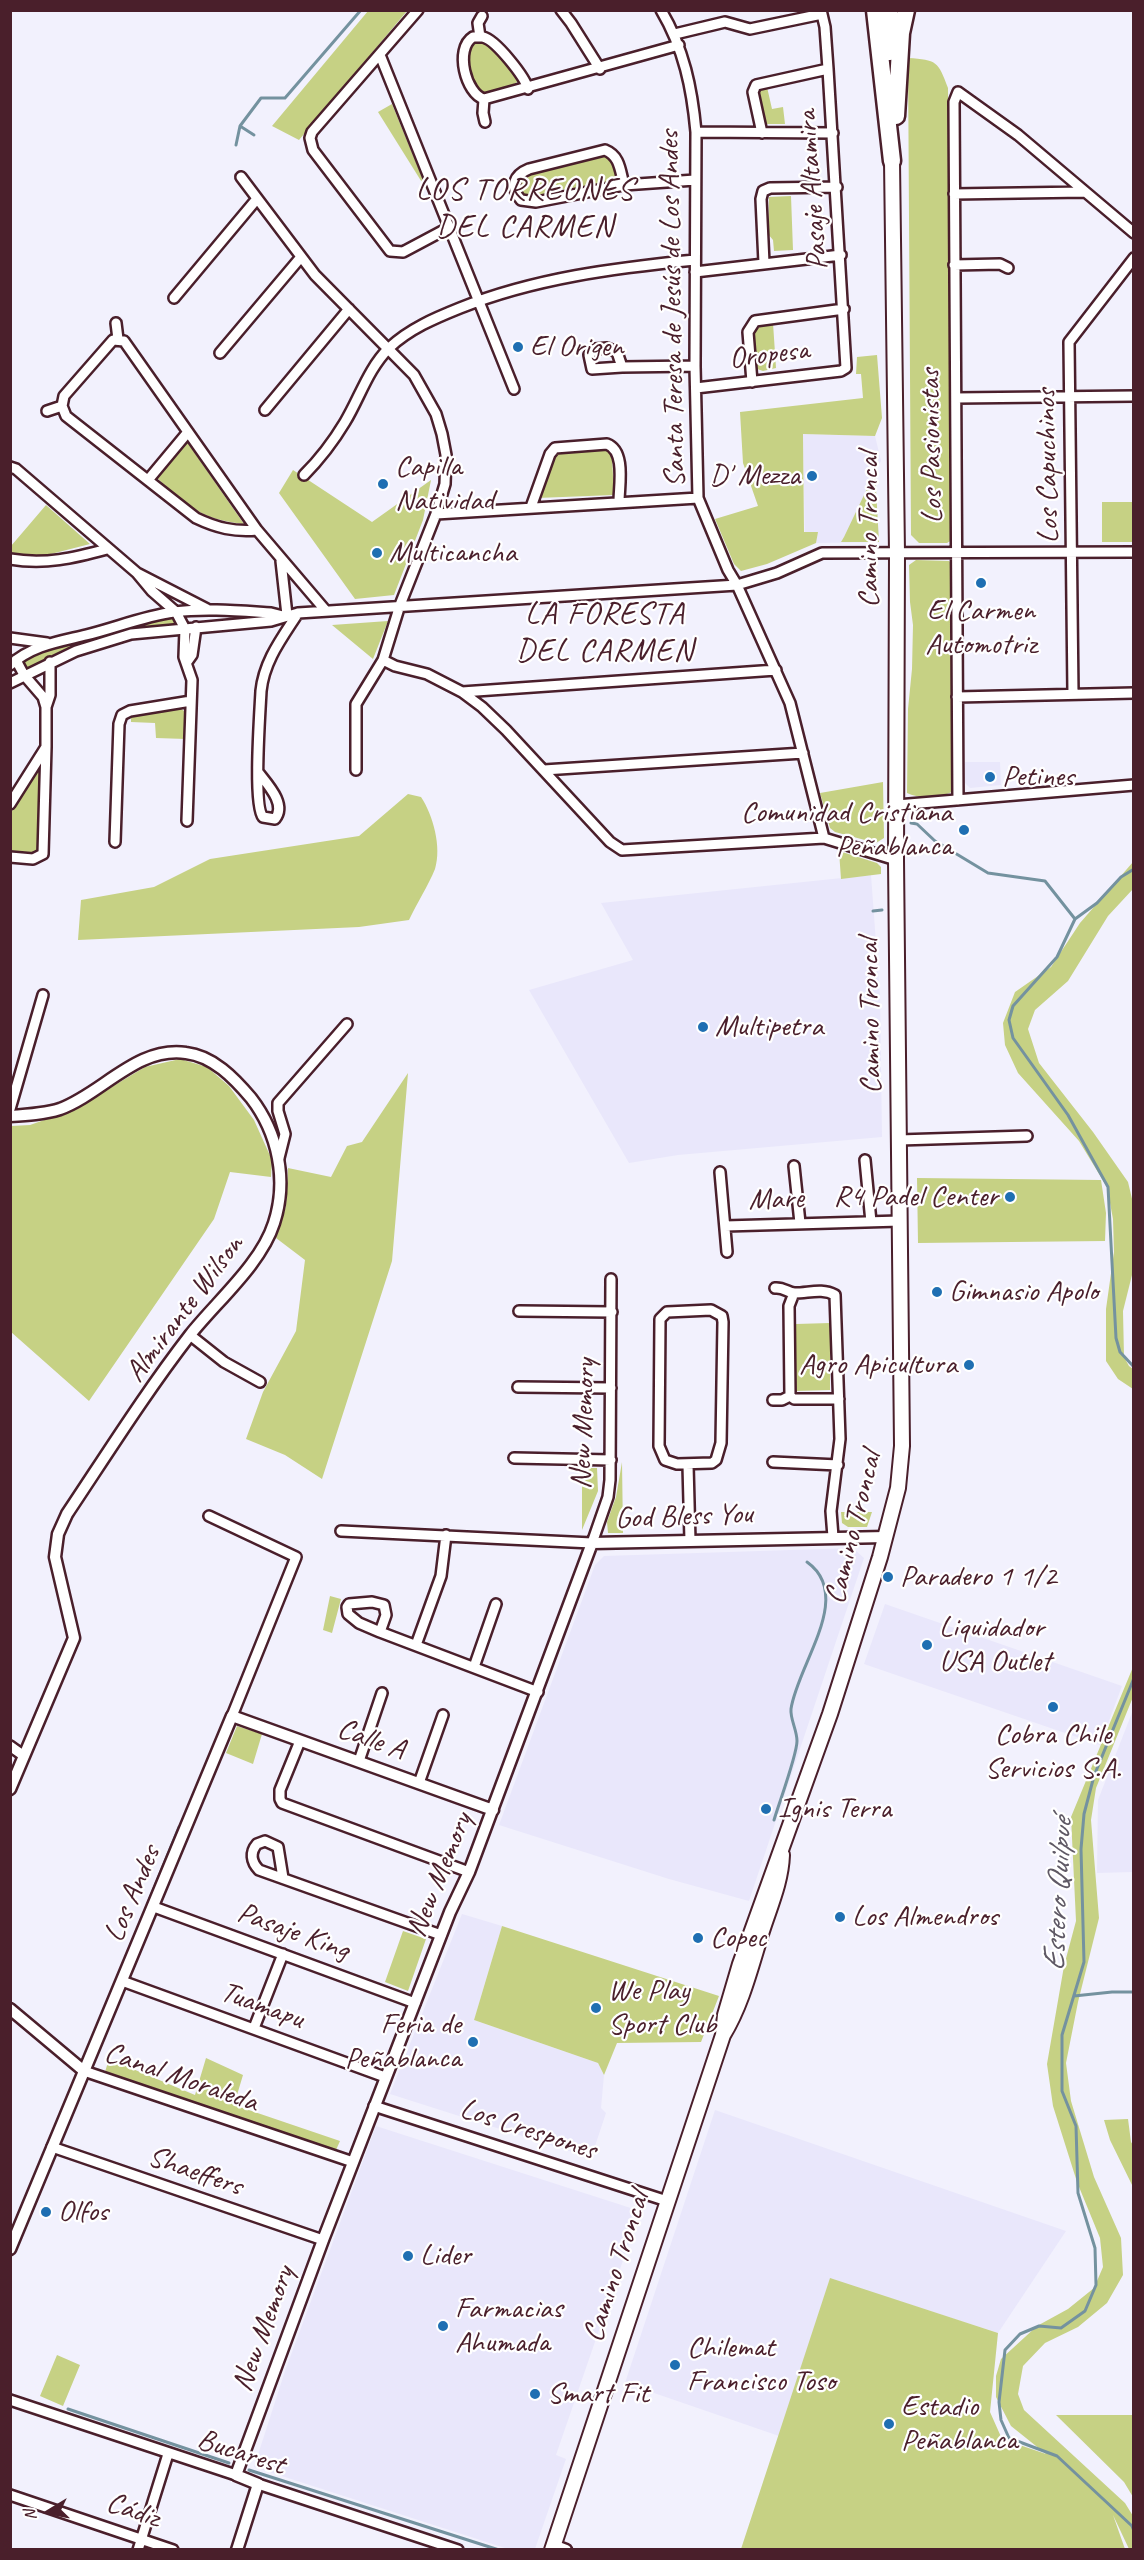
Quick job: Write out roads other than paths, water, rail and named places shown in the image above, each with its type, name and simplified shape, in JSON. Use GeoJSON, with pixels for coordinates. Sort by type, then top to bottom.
{"type":"FeatureCollection","features":[{"type":"Feature","properties":{"kind":"highway"},"geometry":{"type":"LineString","coordinates":[[875,10],[892,161]]}},
{"type":"Feature","properties":{"kind":"highway"},"geometry":{"type":"LineString","coordinates":[[890,10],[892,161]]}},
{"type":"Feature","properties":{"kind":"highway"},"geometry":{"type":"LineString","coordinates":[[892,161],[901,33],[906,10]]}},
{"type":"Feature","properties":{"kind":"main road","name":"Camino Troncal"},"geometry":{"type":"LineString","coordinates":[[557,2548],[667,2201],[723,2035],[725,2015],[740,1964],[830,1714],[886,1537],[898,1488],[902,1446],[896,860],[897,553],[892,161]]}},
{"type":"Feature","properties":{"kind":"street"},"geometry":{"type":"LineString","coordinates":[[418,10],[312,132],[310,138],[313,150],[390,251],[402,252],[450,227]]}},
{"type":"Feature","properties":{"kind":"street"},"geometry":{"type":"LineString","coordinates":[[561,10],[600,69]]}},
{"type":"Feature","properties":{"kind":"street","name":"Santa Teresa de Jesús de Los Andes"},"geometry":{"type":"LineString","coordinates":[[661,10],[675,34],[687,70],[696,132],[695,366],[698,498],[728,570],[738,585],[790,703],[824,838]]}},
{"type":"Feature","properties":{"kind":"street"},"geometry":{"type":"LineString","coordinates":[[721,12],[725,22]]}},
{"type":"Feature","properties":{"kind":"street"},"geometry":{"type":"LineString","coordinates":[[675,34],[725,22],[750,29],[821,12]]}},
{"type":"Feature","properties":{"kind":"street","name":"Pasaje Altamira"},"geometry":{"type":"LineString","coordinates":[[821,12],[837,187],[846,368]]}},
{"type":"Feature","properties":{"kind":"street"},"geometry":{"type":"LineString","coordinates":[[480,37],[478,22],[482,16]]}},
{"type":"Feature","properties":{"kind":"street"},"geometry":{"type":"LineString","coordinates":[[528,89],[526,80],[488,39],[480,37],[468,40],[462,60],[474,93],[484,99],[528,89],[679,45]]}},
{"type":"Feature","properties":{"kind":"street"},"geometry":{"type":"LineString","coordinates":[[380,56],[514,389]]}},
{"type":"Feature","properties":{"kind":"street"},"geometry":{"type":"LineString","coordinates":[[762,133],[753,92],[756,85],[828,69]]}},
{"type":"Feature","properties":{"kind":"street","name":"Los Pasionistas"},"geometry":{"type":"LineString","coordinates":[[958,800],[954,102],[958,92],[1018,135],[1084,192]]}},
{"type":"Feature","properties":{"kind":"street"},"geometry":{"type":"LineString","coordinates":[[484,99],[485,122]]}},
{"type":"Feature","properties":{"kind":"street"},"geometry":{"type":"LineString","coordinates":[[696,132],[833,133]]}},
{"type":"Feature","properties":{"kind":"street"},"geometry":{"type":"LineString","coordinates":[[624,185],[618,159],[613,153],[605,150],[520,172],[514,182],[517,196],[527,202],[624,185],[695,180]]}},
{"type":"Feature","properties":{"kind":"street"},"geometry":{"type":"LineString","coordinates":[[241,177],[256,200],[322,284],[414,375],[436,414],[446,454],[445,484],[436,514],[400,605],[383,660],[356,704],[356,770]]}},
{"type":"Feature","properties":{"kind":"street"},"geometry":{"type":"LineString","coordinates":[[752,187],[763,191],[770,188],[837,187]]}},
{"type":"Feature","properties":{"kind":"street"},"geometry":{"type":"LineString","coordinates":[[763,191],[761,198],[764,263]]}},
{"type":"Feature","properties":{"kind":"street"},"geometry":{"type":"LineString","coordinates":[[954,194],[1084,192],[1134,233]]}},
{"type":"Feature","properties":{"kind":"street"},"geometry":{"type":"LineString","coordinates":[[174,297],[256,200]]}},
{"type":"Feature","properties":{"kind":"street"},"geometry":{"type":"LineString","coordinates":[[695,272],[841,255]]}},
{"type":"Feature","properties":{"kind":"street"},"geometry":{"type":"LineString","coordinates":[[219,353],[301,257]]}},
{"type":"Feature","properties":{"kind":"street","name":"Los Capuchinos"},"geometry":{"type":"LineString","coordinates":[[1073,694],[1069,342],[1134,258]]}},
{"type":"Feature","properties":{"kind":"street"},"geometry":{"type":"LineString","coordinates":[[303,476],[326,452],[346,421],[377,362],[404,336],[434,318],[478,301],[525,287],[595,271],[695,260]]}},
{"type":"Feature","properties":{"kind":"street"},"geometry":{"type":"LineString","coordinates":[[954,265],[1000,264],[1008,268]]}},
{"type":"Feature","properties":{"kind":"street"},"geometry":{"type":"LineString","coordinates":[[265,410],[349,309]]}},
{"type":"Feature","properties":{"kind":"street"},"geometry":{"type":"LineString","coordinates":[[752,382],[748,332],[755,321],[844,309]]}},
{"type":"Feature","properties":{"kind":"street"},"geometry":{"type":"LineString","coordinates":[[116,323],[118,339]]}},
{"type":"Feature","properties":{"kind":"street"},"geometry":{"type":"LineString","coordinates":[[257,530],[236,531],[218,528],[196,518],[66,416],[62,406],[64,396],[110,343],[118,339],[124,340],[257,530],[281,561],[326,611]]}},
{"type":"Feature","properties":{"kind":"street"},"geometry":{"type":"LineString","coordinates":[[622,367],[695,366]]}},
{"type":"Feature","properties":{"kind":"street","name":"Oropesa"},"geometry":{"type":"LineString","coordinates":[[696,388],[841,371],[846,368]]}},
{"type":"Feature","properties":{"kind":"street"},"geometry":{"type":"LineString","coordinates":[[956,398],[1134,396]]}},
{"type":"Feature","properties":{"kind":"street"},"geometry":{"type":"LineString","coordinates":[[47,411],[62,406]]}},
{"type":"Feature","properties":{"kind":"street"},"geometry":{"type":"LineString","coordinates":[[148,480],[188,432]]}},
{"type":"Feature","properties":{"kind":"street"},"geometry":{"type":"LineString","coordinates":[[531,507],[550,454],[555,448],[607,444],[612,446],[617,454],[619,502]]}},
{"type":"Feature","properties":{"kind":"street"},"geometry":{"type":"LineString","coordinates":[[10,467],[16,469],[137,573],[152,591],[176,612],[185,628],[184,657],[192,680],[188,821]]}},
{"type":"Feature","properties":{"kind":"street"},"geometry":{"type":"LineString","coordinates":[[436,514],[698,498]]}},
{"type":"Feature","properties":{"kind":"street"},"geometry":{"type":"LineString","coordinates":[[10,559],[45,562],[72,559],[107,549]]}},
{"type":"Feature","properties":{"kind":"street"},"geometry":{"type":"LineString","coordinates":[[10,683],[50,662],[131,634],[271,621],[298,613],[738,585],[777,573],[822,553],[1134,552]]}},
{"type":"Feature","properties":{"kind":"street"},"geometry":{"type":"LineString","coordinates":[[281,561],[285,616]]}},
{"type":"Feature","properties":{"kind":"street"},"geometry":{"type":"LineString","coordinates":[[137,573],[212,611]]}},
{"type":"Feature","properties":{"kind":"street"},"geometry":{"type":"LineString","coordinates":[[10,857],[33,859],[44,854],[46,747],[46,707],[43,697],[13,663],[47,643],[176,612],[250,612],[285,616]]}},
{"type":"Feature","properties":{"kind":"street"},"geometry":{"type":"LineString","coordinates":[[250,612],[250,622]]}},
{"type":"Feature","properties":{"kind":"street"},"geometry":{"type":"LineString","coordinates":[[258,772],[262,678],[266,666],[298,613]]}},
{"type":"Feature","properties":{"kind":"street"},"geometry":{"type":"LineString","coordinates":[[187,662],[192,655],[196,627]]}},
{"type":"Feature","properties":{"kind":"street"},"geometry":{"type":"LineString","coordinates":[[10,638],[47,643]]}},
{"type":"Feature","properties":{"kind":"street"},"geometry":{"type":"LineString","coordinates":[[383,660],[395,666],[427,674],[462,692],[506,730],[610,842],[622,850],[824,838],[896,860]]}},
{"type":"Feature","properties":{"kind":"street"},"geometry":{"type":"LineString","coordinates":[[46,707],[50,695],[50,662]]}},
{"type":"Feature","properties":{"kind":"street"},"geometry":{"type":"LineString","coordinates":[[462,692],[776,670]]}},
{"type":"Feature","properties":{"kind":"street"},"geometry":{"type":"LineString","coordinates":[[957,697],[1134,693]]}},
{"type":"Feature","properties":{"kind":"street"},"geometry":{"type":"LineString","coordinates":[[115,842],[119,724],[122,716],[130,711],[190,700]]}},
{"type":"Feature","properties":{"kind":"street"},"geometry":{"type":"LineString","coordinates":[[10,804],[46,747]]}},
{"type":"Feature","properties":{"kind":"street"},"geometry":{"type":"LineString","coordinates":[[544,770],[803,753]]}},
{"type":"Feature","properties":{"kind":"street"},"geometry":{"type":"LineString","coordinates":[[897,805],[1134,785]]}},
{"type":"Feature","properties":{"kind":"street"},"geometry":{"type":"LineString","coordinates":[[10,1109],[43,995]]}},
{"type":"Feature","properties":{"kind":"street"},"geometry":{"type":"LineString","coordinates":[[279,1158],[285,1134],[278,1103],[347,1024]]}},
{"type":"Feature","properties":{"kind":"street","name":"Almirante Wilson"},"geometry":{"type":"LineString","coordinates":[[10,1116],[59,1109],[148,1057],[164,1053],[188,1053],[215,1063],[243,1089],[260,1114],[279,1158],[278,1207],[266,1241],[243,1273],[190,1335],[67,1514],[58,1534],[55,1557],[57,1572],[71,1617],[74,1638],[60,1676],[10,1790]]}},
{"type":"Feature","properties":{"kind":"street"},"geometry":{"type":"LineString","coordinates":[[899,1140],[1027,1136]]}},
{"type":"Feature","properties":{"kind":"street"},"geometry":{"type":"LineString","coordinates":[[865,1160],[871,1222]]}},
{"type":"Feature","properties":{"kind":"street"},"geometry":{"type":"LineString","coordinates":[[794,1166],[800,1222]]}},
{"type":"Feature","properties":{"kind":"street"},"geometry":{"type":"LineString","coordinates":[[720,1172],[727,1252]]}},
{"type":"Feature","properties":{"kind":"street","name":"Mare"},"geometry":{"type":"LineString","coordinates":[[725,1226],[800,1222],[900,1221]]}},
{"type":"Feature","properties":{"kind":"street","name":"New Memory"},"geometry":{"type":"LineString","coordinates":[[237,2475],[385,2077],[441,1935],[469,1872],[538,1692],[608,1497],[612,1388],[611,1279]]}},
{"type":"Feature","properties":{"kind":"street"},"geometry":{"type":"LineString","coordinates":[[776,1288],[782,1287],[794,1293],[827,1291],[835,1295],[839,1399],[838,1465],[831,1511],[833,1537]]}},
{"type":"Feature","properties":{"kind":"street"},"geometry":{"type":"LineString","coordinates":[[790,1396],[789,1306],[794,1293]]}},
{"type":"Feature","properties":{"kind":"street"},"geometry":{"type":"LineString","coordinates":[[519,1311],[612,1312]]}},
{"type":"Feature","properties":{"kind":"street"},"geometry":{"type":"LineString","coordinates":[[711,1311],[722,1316],[723,1322],[722,1443],[716,1460],[688,1465],[665,1460],[660,1452],[660,1319],[667,1312],[711,1311]]}},
{"type":"Feature","properties":{"kind":"street"},"geometry":{"type":"LineString","coordinates":[[190,1335],[224,1362],[260,1382]]}},
{"type":"Feature","properties":{"kind":"street"},"geometry":{"type":"LineString","coordinates":[[518,1387],[612,1388]]}},
{"type":"Feature","properties":{"kind":"street"},"geometry":{"type":"LineString","coordinates":[[790,1396],[794,1399],[839,1399]]}},
{"type":"Feature","properties":{"kind":"street"},"geometry":{"type":"LineString","coordinates":[[773,1400],[782,1400],[790,1396]]}},
{"type":"Feature","properties":{"kind":"street"},"geometry":{"type":"LineString","coordinates":[[514,1458],[611,1460]]}},
{"type":"Feature","properties":{"kind":"street"},"geometry":{"type":"LineString","coordinates":[[773,1462],[838,1465]]}},
{"type":"Feature","properties":{"kind":"street"},"geometry":{"type":"LineString","coordinates":[[688,1465],[690,1541]]}},
{"type":"Feature","properties":{"kind":"street","name":"Los Andes"},"geometry":{"type":"LineString","coordinates":[[10,2248],[154,1907],[296,1557],[209,1516]]}},
{"type":"Feature","properties":{"kind":"street","name":"God Bless You"},"geometry":{"type":"LineString","coordinates":[[341,1531],[592,1543],[886,1537]]}},
{"type":"Feature","properties":{"kind":"street"},"geometry":{"type":"LineString","coordinates":[[416,1645],[441,1576],[446,1535]]}},
{"type":"Feature","properties":{"kind":"street"},"geometry":{"type":"LineString","coordinates":[[474,1667],[496,1604]]}},
{"type":"Feature","properties":{"kind":"street"},"geometry":{"type":"LineString","coordinates":[[380,1632],[538,1692]]}},
{"type":"Feature","properties":{"kind":"street"},"geometry":{"type":"LineString","coordinates":[[359,1761],[382,1693]]}},
{"type":"Feature","properties":{"kind":"street"},"geometry":{"type":"LineString","coordinates":[[419,1783],[443,1714]]}},
{"type":"Feature","properties":{"kind":"street","name":"Calle A"},"geometry":{"type":"LineString","coordinates":[[232,1716],[493,1810]]}},
{"type":"Feature","properties":{"kind":"street"},"geometry":{"type":"LineString","coordinates":[[300,1741],[280,1791],[282,1803],[469,1872]]}},
{"type":"Feature","properties":{"kind":"street"},"geometry":{"type":"LineString","coordinates":[[10,1746],[24,1756]]}},
{"type":"Feature","properties":{"kind":"street"},"geometry":{"type":"LineString","coordinates":[[283,1878],[441,1935]]}},
{"type":"Feature","properties":{"kind":"street","name":"Pasaje King"},"geometry":{"type":"LineString","coordinates":[[154,1907],[415,2003]]}},
{"type":"Feature","properties":{"kind":"street"},"geometry":{"type":"LineString","coordinates":[[254,2028],[283,1954]]}},
{"type":"Feature","properties":{"kind":"street","name":"Tuamapu"},"geometry":{"type":"LineString","coordinates":[[122,1981],[385,2077]]}},
{"type":"Feature","properties":{"kind":"street","name":"Canal Moraleda"},"geometry":{"type":"LineString","coordinates":[[10,2009],[84,2071],[353,2162]]}},
{"type":"Feature","properties":{"kind":"street","name":"Los Crespones"},"geometry":{"type":"LineString","coordinates":[[374,2106],[667,2201]]}},
{"type":"Feature","properties":{"kind":"street","name":"Shaeffers"},"geometry":{"type":"LineString","coordinates":[[52,2147],[323,2240]]}},
{"type":"Feature","properties":{"kind":"street","name":"Bucarest"},"geometry":{"type":"LineString","coordinates":[[10,2400],[454,2549]]}},
{"type":"Feature","properties":{"kind":"street"},"geometry":{"type":"LineString","coordinates":[[138,2550],[168,2454]]}},
{"type":"Feature","properties":{"kind":"street"},"geometry":{"type":"LineString","coordinates":[[237,2550],[258,2484]]}},
{"type":"Feature","properties":{"kind":"street","name":"Cádiz"},"geometry":{"type":"LineString","coordinates":[[10,2495],[172,2550]]}},
{"type":"Feature","properties":{"kind":"waterway"},"geometry":{"type":"LineString","coordinates":[[254,135],[240,126],[261,98],[285,98],[361,10]]}},
{"type":"Feature","properties":{"kind":"waterway"},"geometry":{"type":"LineString","coordinates":[[236,145],[240,126]]}},
{"type":"Feature","properties":{"kind":"waterway"},"geometry":{"type":"LineString","coordinates":[[911,823],[917,824],[935,841],[988,873],[1045,881],[1075,919]]}},
{"type":"Feature","properties":{"kind":"waterway","name":"Estero Quilpué"},"geometry":{"type":"LineString","coordinates":[[1134,869],[1121,877],[1097,903],[1075,919],[1057,957],[1013,1006],[1009,1020],[1013,1038],[1068,1115],[1108,1187],[1116,1338],[1120,1352],[1134,1367]]}},
{"type":"Feature","properties":{"kind":"waterway"},"geometry":{"type":"LineString","coordinates":[[873,911],[882,910]]}},
{"type":"Feature","properties":{"kind":"waterway"},"geometry":{"type":"LineString","coordinates":[[774,1820],[796,1748],[797,1737],[791,1709],[795,1691],[825,1612],[826,1593],[820,1576],[807,1562]]}},
{"type":"Feature","properties":{"kind":"waterway","name":"Estero Quilpué"},"geometry":{"type":"LineString","coordinates":[[1134,1678],[1094,1776],[1084,1814],[1081,1849],[1084,1962],[1062,2035],[1062,2091],[1076,2126],[1078,2193],[1095,2248],[1096,2285],[1085,2311],[1061,2328],[1039,2326],[1020,2334],[1005,2350],[999,2402],[1001,2420],[1009,2438],[1057,2456],[1132,2526],[1134,2531]]}},
{"type":"Feature","properties":{"kind":"waterway"},"geometry":{"type":"LineString","coordinates":[[148,1903],[179,1827]]}},
{"type":"Feature","properties":{"kind":"waterway"},"geometry":{"type":"LineString","coordinates":[[1074,1996],[1134,1992]]}},
{"type":"Feature","properties":{"kind":"waterway"},"geometry":{"type":"LineString","coordinates":[[68,2409],[229,2463]]}},
{"type":"Feature","properties":{"kind":"waterway"},"geometry":{"type":"LineString","coordinates":[[249,2470],[499,2550]]}},
{"type":"Feature","properties":{"kind":"place","name":"El Origen"},"geometry":{"type":"Point","coordinates":[518,347]}},
{"type":"Feature","properties":{"kind":"place","name":"D' Mezza"},"geometry":{"type":"Point","coordinates":[812,476]}},
{"type":"Feature","properties":{"kind":"place","name":"Capilla Natividad"},"geometry":{"type":"Point","coordinates":[383,484]}},
{"type":"Feature","properties":{"kind":"place","name":"Multicancha"},"geometry":{"type":"Point","coordinates":[377,553]}},
{"type":"Feature","properties":{"kind":"place","name":"El Carmen Automotriz"},"geometry":{"type":"Point","coordinates":[981,583]}},
{"type":"Feature","properties":{"kind":"place","name":"Petines"},"geometry":{"type":"Point","coordinates":[990,777]}},
{"type":"Feature","properties":{"kind":"place","name":"Comunidad Cristiana Peñablanca"},"geometry":{"type":"Point","coordinates":[964,830]}},
{"type":"Feature","properties":{"kind":"place","name":"Multipetra"},"geometry":{"type":"Point","coordinates":[703,1027]}},
{"type":"Feature","properties":{"kind":"place","name":"R4 Padel Center"},"geometry":{"type":"Point","coordinates":[1010,1197]}},
{"type":"Feature","properties":{"kind":"place","name":"Gimnasio Apolo"},"geometry":{"type":"Point","coordinates":[937,1292]}},
{"type":"Feature","properties":{"kind":"place","name":"Agro Apicultura"},"geometry":{"type":"Point","coordinates":[969,1365]}},
{"type":"Feature","properties":{"kind":"place","name":"Paradero 1 1/2"},"geometry":{"type":"Point","coordinates":[888,1577]}},
{"type":"Feature","properties":{"kind":"place","name":"Liquidador USA Outlet"},"geometry":{"type":"Point","coordinates":[927,1645]}},
{"type":"Feature","properties":{"kind":"place","name":"Cobra Chile Servicios S.A."},"geometry":{"type":"Point","coordinates":[1053,1707]}},
{"type":"Feature","properties":{"kind":"place","name":"Ignis Terra"},"geometry":{"type":"Point","coordinates":[766,1809]}},
{"type":"Feature","properties":{"kind":"place","name":"Los Almendros"},"geometry":{"type":"Point","coordinates":[840,1917]}},
{"type":"Feature","properties":{"kind":"place","name":"Copec"},"geometry":{"type":"Point","coordinates":[698,1938]}},
{"type":"Feature","properties":{"kind":"place","name":"We Play Sport Club"},"geometry":{"type":"Point","coordinates":[596,2008]}},
{"type":"Feature","properties":{"kind":"place","name":"Feria de Peñablanca"},"geometry":{"type":"Point","coordinates":[473,2042]}},
{"type":"Feature","properties":{"kind":"place","name":"Olfos"},"geometry":{"type":"Point","coordinates":[46,2212]}},
{"type":"Feature","properties":{"kind":"place","name":"Lider"},"geometry":{"type":"Point","coordinates":[408,2256]}},
{"type":"Feature","properties":{"kind":"place","name":"Farmacias Ahumada"},"geometry":{"type":"Point","coordinates":[443,2326]}},
{"type":"Feature","properties":{"kind":"place","name":"Chilemat Francisco Toso"},"geometry":{"type":"Point","coordinates":[675,2365]}},
{"type":"Feature","properties":{"kind":"place","name":"Smart Fit"},"geometry":{"type":"Point","coordinates":[535,2394]}},
{"type":"Feature","properties":{"kind":"place","name":"Estadio Peñablanca"},"geometry":{"type":"Point","coordinates":[889,2424]}},
{"type":"Feature","properties":{"kind":"district","name":"LOS TORREONES DEL CARMEN"},"geometry":{"type":"Point","coordinates":[525,210]}},
{"type":"Feature","properties":{"kind":"district","name":"LA FORESTA DEL CARMEN"},"geometry":{"type":"Point","coordinates":[605,634]}}]}
